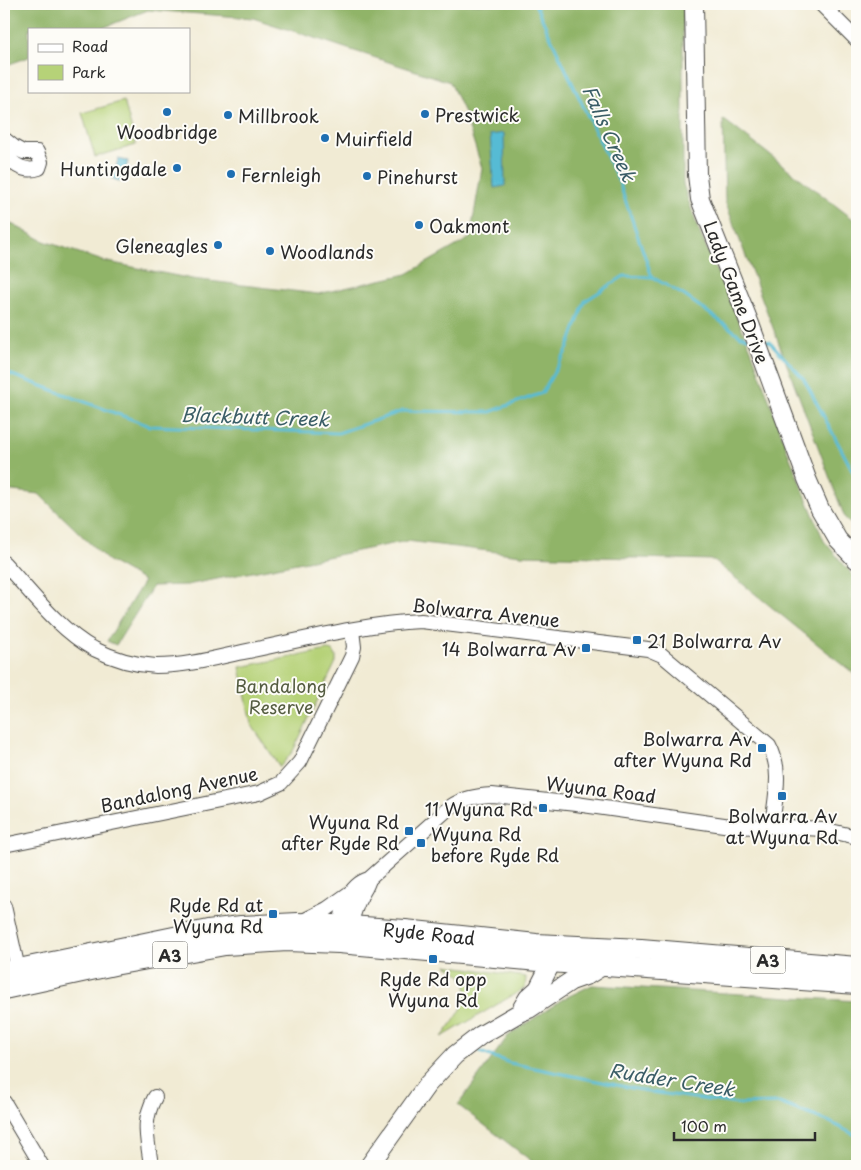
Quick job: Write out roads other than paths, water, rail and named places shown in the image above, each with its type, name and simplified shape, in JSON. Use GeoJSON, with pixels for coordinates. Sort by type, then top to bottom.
{"type":"FeatureCollection","features":[{"type":"Feature","properties":{"kind":"highway","name":"Ryde Road"},"geometry":{"type":"LineString","coordinates":[[11,970],[208,930],[241,926],[298,923],[343,932]]}},
{"type":"Feature","properties":{"kind":"highway","name":"Ryde Road"},"geometry":{"type":"LineString","coordinates":[[4,989],[114,965],[225,945],[287,941],[343,932],[405,930],[604,965],[857,984]]}},
{"type":"Feature","properties":{"kind":"highway","name":"Ryde Road"},"geometry":{"type":"LineString","coordinates":[[557,956],[641,949],[857,968]]}},
{"type":"Feature","properties":{"kind":"main road","name":"Lady Game Drive"},"geometry":{"type":"LineString","coordinates":[[694,4],[697,175],[700,199],[750,324],[807,479],[820,509],[838,540],[857,560]]}},
{"type":"Feature","properties":{"kind":"main road"},"geometry":{"type":"LineString","coordinates":[[542,1000],[554,978],[557,956]]}},
{"type":"Feature","properties":{"kind":"main road"},"geometry":{"type":"LineString","coordinates":[[519,1013],[528,998],[538,988],[557,956]]}},
{"type":"Feature","properties":{"kind":"main road"},"geometry":{"type":"LineString","coordinates":[[369,1166],[427,1085],[455,1055],[481,1035],[529,1009],[571,981],[588,975],[604,965]]}},
{"type":"Feature","properties":{"kind":"street"},"geometry":{"type":"LineString","coordinates":[[821,4],[857,40]]}},
{"type":"Feature","properties":{"kind":"street"},"geometry":{"type":"LineString","coordinates":[[4,139],[23,152],[37,152],[41,162],[39,168],[32,170],[23,169],[11,162],[4,153]]}},
{"type":"Feature","properties":{"kind":"street","name":"Bolwarra Avenue"},"geometry":{"type":"LineString","coordinates":[[4,563],[61,624],[94,649],[134,663],[155,666],[190,663],[352,630],[400,622],[421,621],[648,649],[662,655],[769,745],[774,754],[778,774],[772,826]]}},
{"type":"Feature","properties":{"kind":"street","name":"Bandalong Avenue"},"geometry":{"type":"LineString","coordinates":[[4,845],[259,793],[280,783],[300,762],[352,656],[354,648],[352,630]]}},
{"type":"Feature","properties":{"kind":"street","name":"Wyuna Road"},"geometry":{"type":"LineString","coordinates":[[298,923],[327,909],[351,892],[361,881],[368,879],[450,807],[480,795],[576,804],[738,827],[772,826],[822,829],[857,837]]}},
{"type":"Feature","properties":{"kind":"street","name":"Wyuna Road"},"geometry":{"type":"LineString","coordinates":[[343,932],[367,886],[368,879]]}},
{"type":"Feature","properties":{"kind":"street"},"geometry":{"type":"LineString","coordinates":[[343,932],[341,918],[351,892]]}},
{"type":"Feature","properties":{"kind":"street"},"geometry":{"type":"LineString","coordinates":[[4,906],[11,970]]}},
{"type":"Feature","properties":{"kind":"street"},"geometry":{"type":"LineString","coordinates":[[151,1166],[145,1122],[155,1097]]}},
{"type":"Feature","properties":{"kind":"street"},"geometry":{"type":"LineString","coordinates":[[4,1102],[42,1166]]}},
{"type":"Feature","properties":{"kind":"water"},"geometry":{"type":"Polygon","coordinates":[[[504,133],[505,186],[494,188],[490,135],[504,133]]]}},
{"type":"Feature","properties":{"kind":"water"},"geometry":{"type":"Polygon","coordinates":[[[118,159],[128,161],[126,169],[131,170],[129,175],[125,174],[123,181],[113,179],[118,159]]]}},
{"type":"Feature","properties":{"kind":"waterway","name":"Falls Creek"},"geometry":{"type":"LineString","coordinates":[[535,4],[619,182],[652,277]]}},
{"type":"Feature","properties":{"kind":"waterway","name":"Blackbutt Creek"},"geometry":{"type":"LineString","coordinates":[[4,372],[150,426],[338,433],[403,411],[490,412],[542,393],[568,348],[585,301],[624,276],[652,277],[685,296],[741,336],[748,338]]}},
{"type":"Feature","properties":{"kind":"waterway","name":"Blackbutt Creek"},"geometry":{"type":"LineString","coordinates":[[761,341],[770,342],[804,379],[857,479]]}},
{"type":"Feature","properties":{"kind":"waterway","name":"Rudder Creek"},"geometry":{"type":"LineString","coordinates":[[480,1052],[510,1063],[651,1092],[737,1104],[779,1103],[830,1122],[857,1136]]}},
{"type":"Feature","properties":{"kind":"place","name":"Woodbridge"},"geometry":{"type":"Point","coordinates":[167,112]}},
{"type":"Feature","properties":{"kind":"place","name":"Prestwick"},"geometry":{"type":"Point","coordinates":[425,114]}},
{"type":"Feature","properties":{"kind":"place","name":"Millbrook"},"geometry":{"type":"Point","coordinates":[228,115]}},
{"type":"Feature","properties":{"kind":"place","name":"Muirfield"},"geometry":{"type":"Point","coordinates":[325,138]}},
{"type":"Feature","properties":{"kind":"place","name":"Huntingdale"},"geometry":{"type":"Point","coordinates":[177,168]}},
{"type":"Feature","properties":{"kind":"place","name":"Fernleigh"},"geometry":{"type":"Point","coordinates":[231,174]}},
{"type":"Feature","properties":{"kind":"place","name":"Pinehurst"},"geometry":{"type":"Point","coordinates":[367,176]}},
{"type":"Feature","properties":{"kind":"place","name":"Oakmont"},"geometry":{"type":"Point","coordinates":[419,225]}},
{"type":"Feature","properties":{"kind":"place","name":"Gleneagles"},"geometry":{"type":"Point","coordinates":[218,245]}},
{"type":"Feature","properties":{"kind":"place","name":"Woodlands"},"geometry":{"type":"Point","coordinates":[270,251]}},
{"type":"Feature","properties":{"kind":"place","name":"21 Bolwarra Av"},"geometry":{"type":"Point","coordinates":[637,640]}},
{"type":"Feature","properties":{"kind":"place","name":"14 Bolwarra Av"},"geometry":{"type":"Point","coordinates":[586,648]}},
{"type":"Feature","properties":{"kind":"place","name":"Bolwarra Av after Wyuna Rd"},"geometry":{"type":"Point","coordinates":[762,748]}},
{"type":"Feature","properties":{"kind":"place","name":"Bolwarra Av at Wyuna Rd"},"geometry":{"type":"Point","coordinates":[782,796]}},
{"type":"Feature","properties":{"kind":"place","name":"11 Wyuna Rd"},"geometry":{"type":"Point","coordinates":[543,808]}},
{"type":"Feature","properties":{"kind":"place","name":"Wyuna Rd after Ryde Rd"},"geometry":{"type":"Point","coordinates":[409,831]}},
{"type":"Feature","properties":{"kind":"place","name":"Wyuna Rd before Ryde Rd"},"geometry":{"type":"Point","coordinates":[421,843]}},
{"type":"Feature","properties":{"kind":"place","name":"Ryde Rd at Wyuna Rd"},"geometry":{"type":"Point","coordinates":[273,914]}},
{"type":"Feature","properties":{"kind":"place","name":"Ryde Rd opp Wyuna Rd"},"geometry":{"type":"Point","coordinates":[433,959]}},
{"type":"Feature","properties":{"kind":"park label","name":"Bandalong Reserve"},"geometry":{"type":"Point","coordinates":[281,695]}}]}
